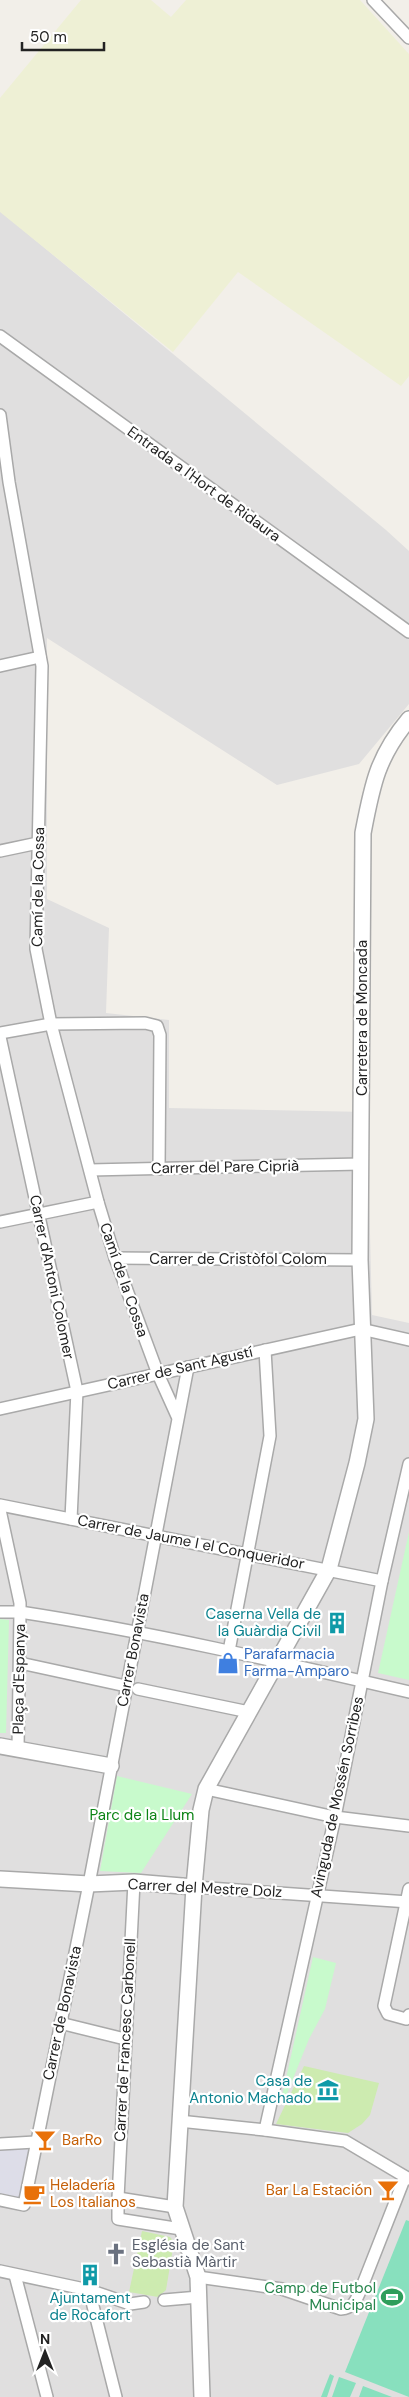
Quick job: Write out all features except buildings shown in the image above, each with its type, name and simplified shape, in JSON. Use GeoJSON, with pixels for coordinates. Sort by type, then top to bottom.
{"type":"FeatureCollection","features":[{"type":"Feature","properties":{"kind":"street"},"geometry":{"type":"LineString","coordinates":[[374,0],[409,38]]}},
{"type":"Feature","properties":{"kind":"street","name":"Entrada a l'Hort de Ridaura"},"geometry":{"type":"LineString","coordinates":[[0,336],[409,632]]}},
{"type":"Feature","properties":{"kind":"street","name":"Camí de la Cossa"},"geometry":{"type":"LineString","coordinates":[[0,415],[9,482],[40,657],[36,949],[51,1024],[98,1202],[115,1258],[158,1374]]}},
{"type":"Feature","properties":{"kind":"street"},"geometry":{"type":"LineString","coordinates":[[0,666],[40,657]]}},
{"type":"Feature","properties":{"kind":"street","name":"Carretera de Moncada"},"geometry":{"type":"LineString","coordinates":[[202,2397],[198,2277],[175,2208],[194,1887],[201,1810],[206,1789],[328,1569],[357,1463],[366,1419],[367,1402],[361,1329],[360,1260],[363,834],[373,781],[392,739],[409,719]]}},
{"type":"Feature","properties":{"kind":"street"},"geometry":{"type":"LineString","coordinates":[[0,851],[38,843]]}},
{"type":"Feature","properties":{"kind":"street"},"geometry":{"type":"LineString","coordinates":[[0,1035],[51,1024],[144,1023],[157,1026],[160,1035],[160,1168]]}},
{"type":"Feature","properties":{"kind":"street","name":"Carrer d'Antoni Colomer"},"geometry":{"type":"LineString","coordinates":[[0,1035],[77,1391],[71,1519]]}},
{"type":"Feature","properties":{"kind":"street","name":"Carrer del Pare Ciprià"},"geometry":{"type":"LineString","coordinates":[[90,1170],[361,1164]]}},
{"type":"Feature","properties":{"kind":"street"},"geometry":{"type":"LineString","coordinates":[[0,1222],[98,1202]]}},
{"type":"Feature","properties":{"kind":"street","name":"Carrer de Cristòfol Colom"},"geometry":{"type":"LineString","coordinates":[[115,1258],[360,1260]]}},
{"type":"Feature","properties":{"kind":"street"},"geometry":{"type":"LineString","coordinates":[[361,1329],[409,1340]]}},
{"type":"Feature","properties":{"kind":"street","name":"Carrer de Sant Agustí"},"geometry":{"type":"LineString","coordinates":[[0,1409],[361,1329]]}},
{"type":"Feature","properties":{"kind":"street"},"geometry":{"type":"LineString","coordinates":[[229,1651],[270,1436],[265,1350]]}},
{"type":"Feature","properties":{"kind":"street","name":"Carrer Bonavista"},"geometry":{"type":"LineString","coordinates":[[89,1884],[177,1416],[188,1367]]}},
{"type":"Feature","properties":{"kind":"street"},"geometry":{"type":"LineString","coordinates":[[158,1374],[177,1416]]}},
{"type":"Feature","properties":{"kind":"street","name":"Avinguda de Mossén Sorribes"},"geometry":{"type":"LineString","coordinates":[[265,2130],[316,1894],[335,1817],[382,1581],[409,1464]]}},
{"type":"Feature","properties":{"kind":"street","name":"Carrer de Jaume I el Conqueridor"},"geometry":{"type":"LineString","coordinates":[[0,1505],[382,1581]]}},
{"type":"Feature","properties":{"kind":"street"},"geometry":{"type":"LineString","coordinates":[[0,1510],[20,1603],[20,1612],[278,1661],[409,1692]]}},
{"type":"Feature","properties":{"kind":"street","name":"Plaça d'Espanya"},"geometry":{"type":"LineString","coordinates":[[0,1612],[20,1612],[18,1748],[0,1746]]}},
{"type":"Feature","properties":{"kind":"street"},"geometry":{"type":"LineString","coordinates":[[20,1663],[126,1686]]}},
{"type":"Feature","properties":{"kind":"street"},"geometry":{"type":"LineString","coordinates":[[138,1689],[249,1712]]}},
{"type":"Feature","properties":{"kind":"street"},"geometry":{"type":"LineString","coordinates":[[18,1748],[111,1766]]}},
{"type":"Feature","properties":{"kind":"street"},"geometry":{"type":"LineString","coordinates":[[206,1789],[335,1817],[409,1826]]}},
{"type":"Feature","properties":{"kind":"street","name":"Carrer del Mestre Dolz"},"geometry":{"type":"LineString","coordinates":[[0,1879],[89,1884],[134,1882],[408,1902]]}},
{"type":"Feature","properties":{"kind":"street","name":"Carrer de Francesc Carbonell"},"geometry":{"type":"LineString","coordinates":[[134,1882],[125,2039],[118,2219],[181,2229]]}},
{"type":"Feature","properties":{"kind":"street","name":"Carrer de Bonavista"},"geometry":{"type":"LineString","coordinates":[[0,2200],[24,2204],[35,2142],[89,1884]]}},
{"type":"Feature","properties":{"kind":"street"},"geometry":{"type":"LineString","coordinates":[[407,2017],[388,2014],[384,2006],[408,1902],[409,1889]]}},
{"type":"Feature","properties":{"kind":"street"},"geometry":{"type":"LineString","coordinates":[[60,2023],[125,2039]]}},
{"type":"Feature","properties":{"kind":"street"},"geometry":{"type":"LineString","coordinates":[[179,2121],[345,2141],[407,2178],[356,2301],[349,2308],[341,2309],[282,2289],[198,2277]]}},
{"type":"Feature","properties":{"kind":"street"},"geometry":{"type":"LineString","coordinates":[[0,2144],[35,2142]]}},
{"type":"Feature","properties":{"kind":"street"},"geometry":{"type":"LineString","coordinates":[[118,2198],[175,2208]]}},
{"type":"Feature","properties":{"kind":"street"},"geometry":{"type":"LineString","coordinates":[[0,2272],[89,2290],[124,2302],[144,2302]]}},
{"type":"Feature","properties":{"kind":"street"},"geometry":{"type":"LineString","coordinates":[[15,2275],[47,2397]]}},
{"type":"Feature","properties":{"kind":"street"},"geometry":{"type":"LineString","coordinates":[[89,2290],[116,2397]]}},
{"type":"Feature","properties":{"kind":"street"},"geometry":{"type":"LineString","coordinates":[[164,2300],[199,2297]]}},
{"type":"Feature","properties":{"kind":"shaded area"},"geometry":{"type":"Polygon","coordinates":[[[0,211],[409,551],[409,704],[359,764],[277,785],[47,638],[47,899],[109,928],[106,1013],[169,1020],[169,1108],[367,1112],[372,1315],[409,1323],[409,2397],[0,2397],[0,211]]]}},
{"type":"Feature","properties":{"kind":"shaded area"},"geometry":{"type":"Polygon","coordinates":[[[35,2142],[24,2205],[0,2200],[0,2144],[35,2142]]]}},
{"type":"Feature","properties":{"kind":"green space"},"geometry":{"type":"Polygon","coordinates":[[[81,0],[151,0],[171,17],[186,0],[360,0],[409,54],[409,376],[401,386],[238,272],[173,352],[0,212],[0,98],[81,0]]]}},
{"type":"Feature","properties":{"kind":"green space"},"geometry":{"type":"Polygon","coordinates":[[[409,1532],[409,1680],[378,1673],[409,1532]]]}},
{"type":"Feature","properties":{"kind":"green space"},"geometry":{"type":"Polygon","coordinates":[[[0,1619],[9,1620],[6,1733],[0,1733],[0,1619]]]}},
{"type":"Feature","properties":{"kind":"green space","name":"Parc de la Llum"},"geometry":{"type":"Polygon","coordinates":[[[117,1776],[192,1794],[141,1873],[100,1871],[117,1776]]]}},
{"type":"Feature","properties":{"kind":"green space"},"geometry":{"type":"Polygon","coordinates":[[[313,1957],[336,1963],[325,2009],[309,2039],[284,2101],[281,2101],[313,1957]]]}},
{"type":"Feature","properties":{"kind":"green space"},"geometry":{"type":"Polygon","coordinates":[[[304,2066],[379,2083],[370,2115],[362,2124],[348,2133],[276,2124],[304,2066]]]}},
{"type":"Feature","properties":{"kind":"green space","name":"Camp de Futbol Municipal"},"geometry":{"type":"Polygon","coordinates":[[[406,2220],[409,2221],[409,2397],[345,2372],[406,2220]]]}},
{"type":"Feature","properties":{"kind":"green space"},"geometry":{"type":"Polygon","coordinates":[[[142,2231],[170,2237],[174,2242],[166,2290],[158,2297],[129,2292],[142,2231]]]}},
{"type":"Feature","properties":{"kind":"green space"},"geometry":{"type":"Polygon","coordinates":[[[330,2374],[334,2376],[327,2397],[321,2397],[330,2374]]]}},
{"type":"Feature","properties":{"kind":"green space"},"geometry":{"type":"Polygon","coordinates":[[[339,2377],[356,2383],[350,2397],[332,2397],[339,2377]]]}},
{"type":"Feature","properties":{"kind":"green space"},"geometry":{"type":"Polygon","coordinates":[[[363,2386],[392,2397],[359,2397],[363,2386]]]}},
{"type":"Feature","properties":{"kind":"place","name":"Caserna Vella de la Guàrdia Civil"},"geometry":{"type":"Point","coordinates":[337,1623]}},
{"type":"Feature","properties":{"kind":"place","name":"Parafarmacia Farma-Amparo"},"geometry":{"type":"Point","coordinates":[228,1663]}},
{"type":"Feature","properties":{"kind":"place","name":"Casa de Antonio Machado"},"geometry":{"type":"Point","coordinates":[328,2090]}},
{"type":"Feature","properties":{"kind":"place","name":"BarRo"},"geometry":{"type":"Point","coordinates":[45,2140]}},
{"type":"Feature","properties":{"kind":"place","name":"Bar La Estación"},"geometry":{"type":"Point","coordinates":[388,2190]}},
{"type":"Feature","properties":{"kind":"place","name":"Heladería Los Italianos"},"geometry":{"type":"Point","coordinates":[34,2194]}},
{"type":"Feature","properties":{"kind":"place","name":"Església de Sant Sebastià Màrtir"},"geometry":{"type":"Point","coordinates":[116,2254]}},
{"type":"Feature","properties":{"kind":"place","name":"Ajuntament de Rocafort"},"geometry":{"type":"Point","coordinates":[90,2275]}},
{"type":"Feature","properties":{"kind":"place","name":"Camp de Futbol Municipal"},"geometry":{"type":"Point","coordinates":[392,2297]}}]}
